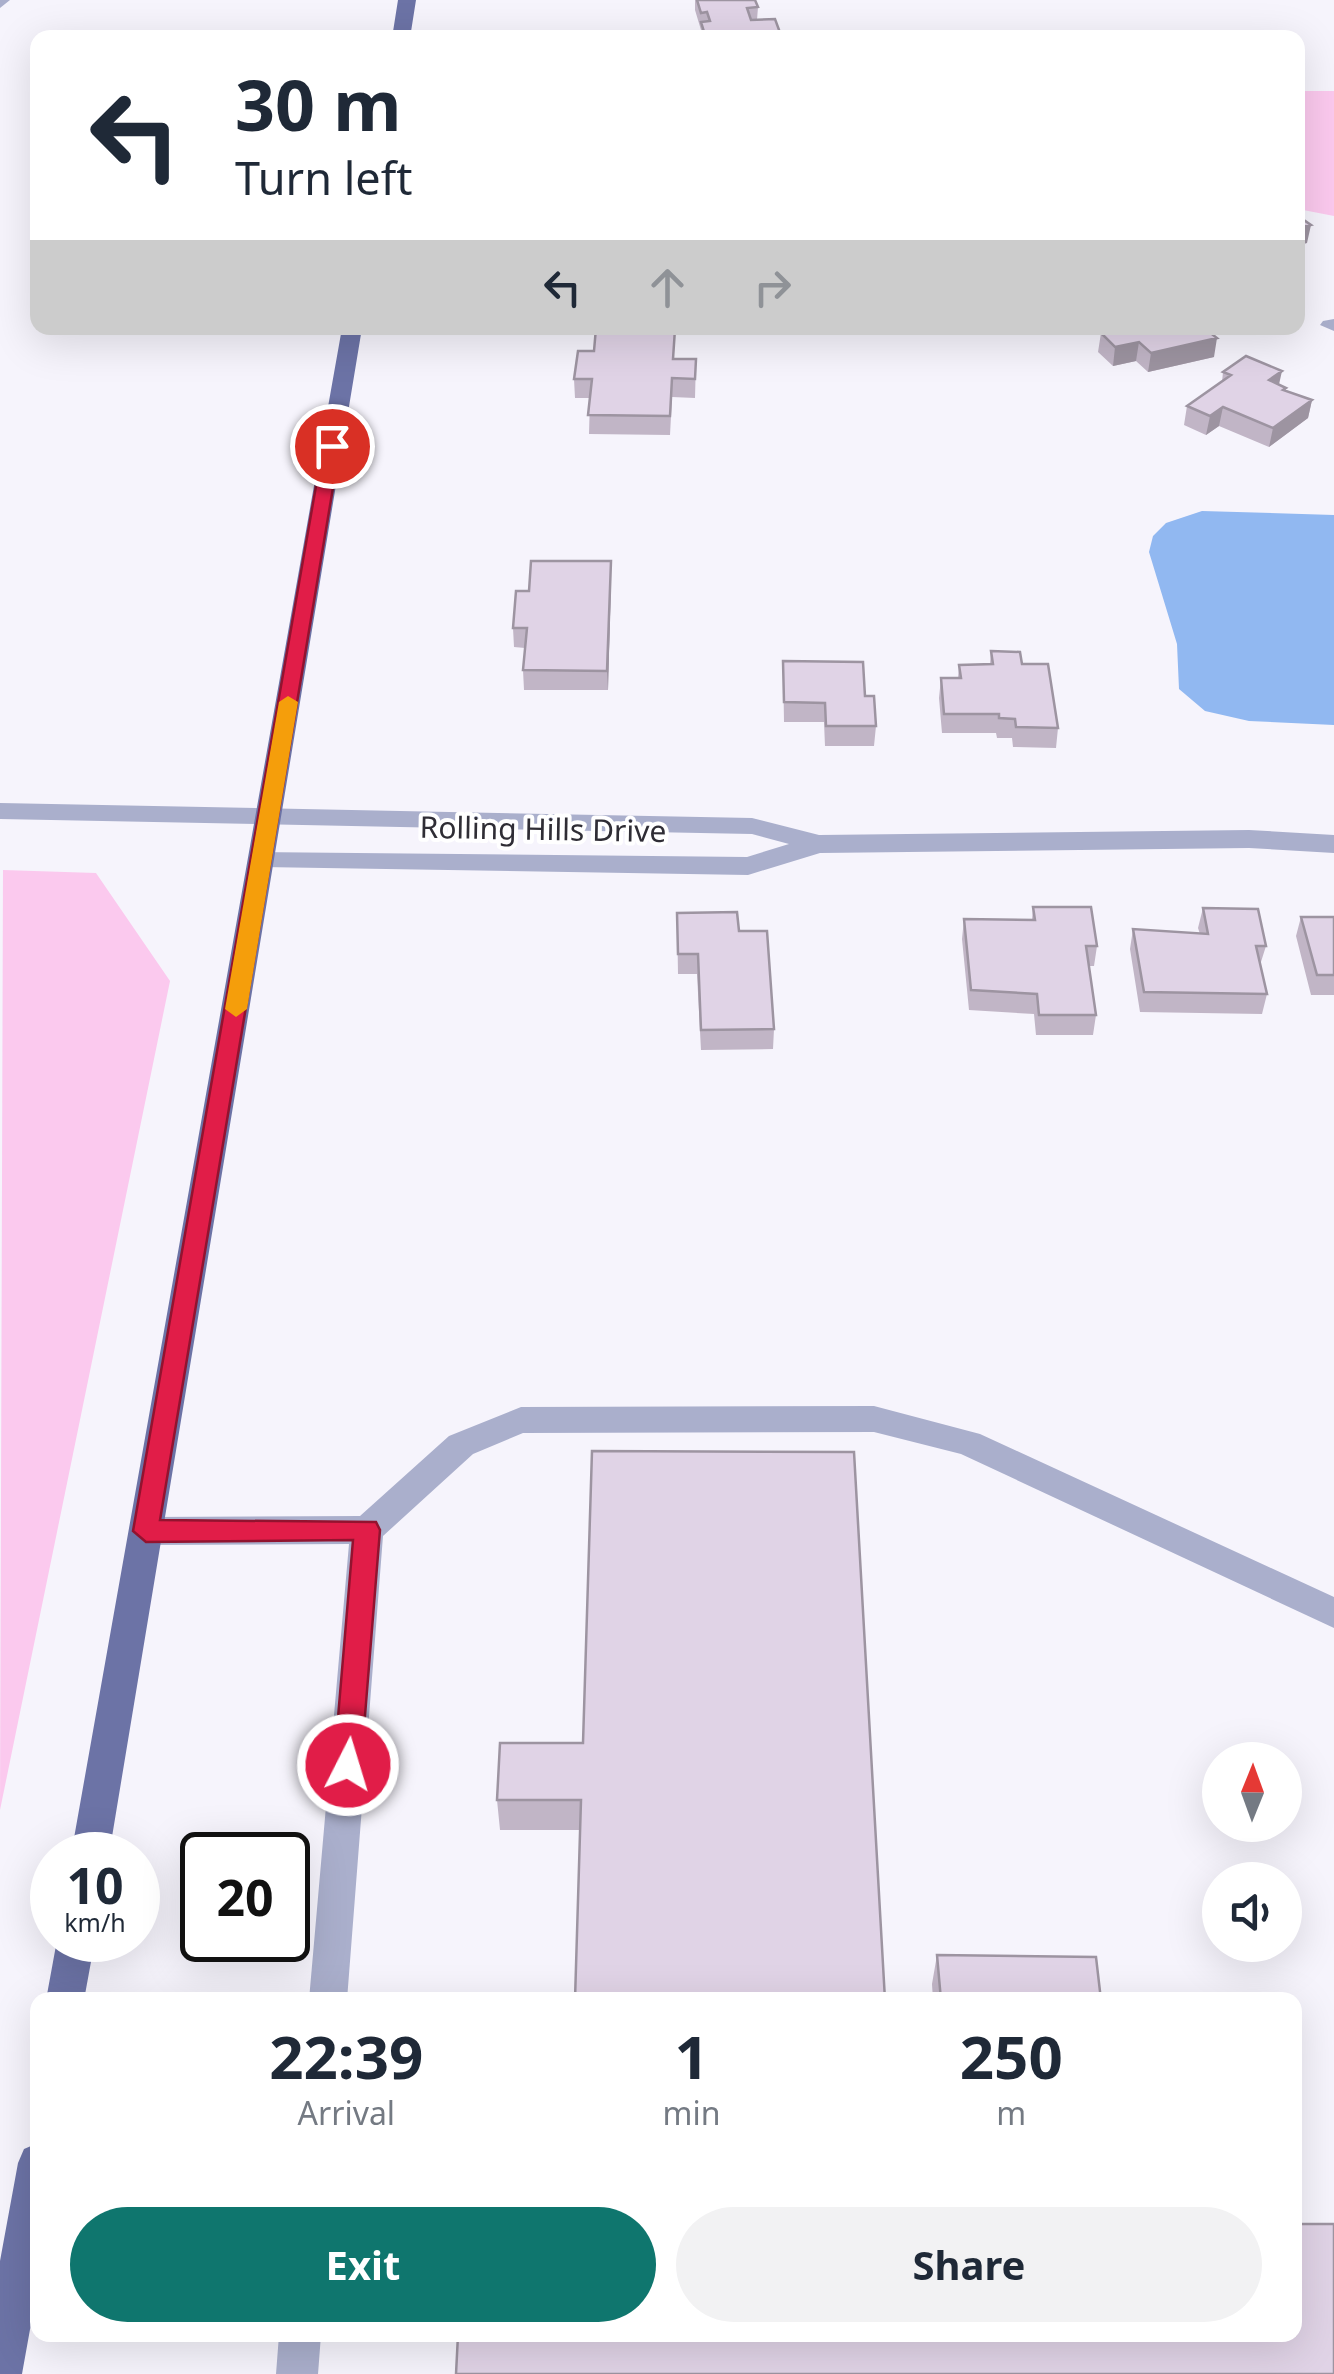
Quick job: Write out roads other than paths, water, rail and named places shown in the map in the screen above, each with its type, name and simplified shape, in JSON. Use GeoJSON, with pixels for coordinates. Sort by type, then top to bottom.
{"type":"FeatureCollection","features":[{"type":"Feature","properties":{"kind":"main road"},"geometry":{"type":"LineString","coordinates":[[402,30],[407,0]]}},
{"type":"Feature","properties":{"kind":"main road"},"geometry":{"type":"LineString","coordinates":[[94,1832],[351,335]]}},
{"type":"Feature","properties":{"kind":"main road"},"geometry":{"type":"LineString","coordinates":[[67,1992],[72,1962]]}},
{"type":"Feature","properties":{"kind":"main road"},"geometry":{"type":"LineString","coordinates":[[1,2374],[30,2208]]}},
{"type":"Feature","properties":{"kind":"street","name":"Rolling Hills Drive"},"geometry":{"type":"LineString","coordinates":[[0,810],[752,826],[819,844],[1249,839],[1334,844]]}},
{"type":"Feature","properties":{"kind":"street","name":"Rolling Hills Drive"},"geometry":{"type":"LineString","coordinates":[[262,858],[748,866],[819,844]]}},
{"type":"Feature","properties":{"kind":"street"},"geometry":{"type":"LineString","coordinates":[[146,1531],[367,1530],[461,1445],[521,1420],[874,1419],[968,1443],[1334,1612]]}},
{"type":"Feature","properties":{"kind":"street"},"geometry":{"type":"LineString","coordinates":[[329,1992],[367,1530]]}},
{"type":"Feature","properties":{"kind":"street"},"geometry":{"type":"LineString","coordinates":[[297,2374],[299,2342]]}},
{"type":"Feature","properties":{"kind":"water"},"geometry":{"type":"Polygon","coordinates":[[[1202,511],[1334,515],[1334,725],[1249,721],[1205,711],[1179,689],[1177,644],[1149,552],[1153,536],[1166,523],[1202,511]]]}}]}
